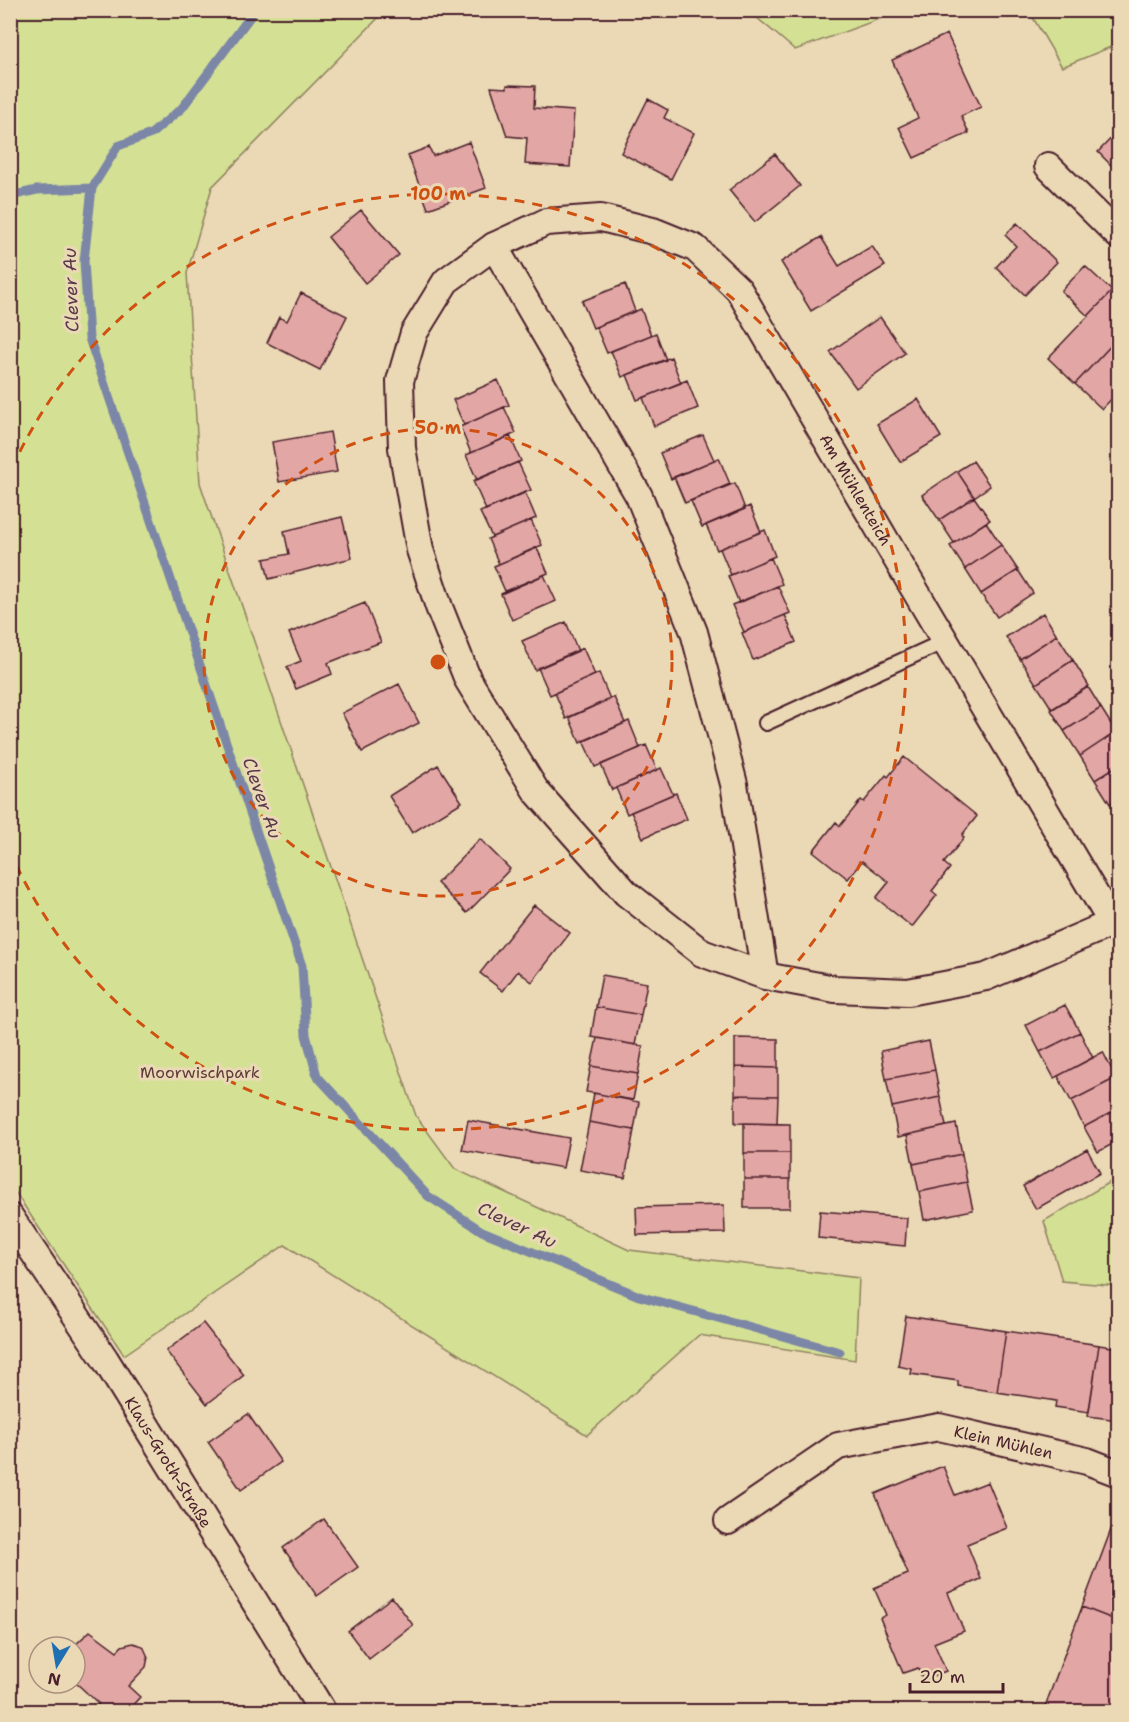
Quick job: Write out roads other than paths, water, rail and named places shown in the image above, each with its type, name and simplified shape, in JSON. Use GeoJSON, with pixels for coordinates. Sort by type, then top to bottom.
{"type":"FeatureCollection","features":[{"type":"Feature","properties":{"kind":"street"},"geometry":{"type":"LineString","coordinates":[[1048,166],[1119,234]]}},
{"type":"Feature","properties":{"kind":"street","name":"Am Mühlenteich"},"geometry":{"type":"LineString","coordinates":[[600,218],[653,231],[695,248],[739,290],[945,641],[1115,927],[986,977],[908,992],[835,989],[765,976],[702,953],[618,885],[536,791],[468,680],[439,607],[420,550],[402,448],[400,381],[414,333],[446,281],[494,246],[546,222],[600,218]]}},
{"type":"Feature","properties":{"kind":"street"},"geometry":{"type":"LineString","coordinates":[[494,246],[639,496],[694,632],[734,784],[765,976]]}},
{"type":"Feature","properties":{"kind":"street","name":"Klaus-Groth-Straße"},"geometry":{"type":"LineString","coordinates":[[10,1217],[105,1359],[323,1712]]}},
{"type":"Feature","properties":{"kind":"street","name":"Klein Mühlen"},"geometry":{"type":"LineString","coordinates":[[728,1521],[838,1446],[939,1427],[1087,1461],[1119,1473]]}},
{"type":"Feature","properties":{"kind":"lane"},"geometry":{"type":"LineString","coordinates":[[766,723],[945,641]]}},
{"type":"Feature","properties":{"kind":"waterway","name":"Clever Au"},"geometry":{"type":"LineString","coordinates":[[255,10],[182,108],[151,134],[118,146],[92,188],[84,261],[89,338],[302,966],[306,1035],[317,1076],[428,1196],[482,1231],[639,1296],[840,1352]]}},
{"type":"Feature","properties":{"kind":"waterway"},"geometry":{"type":"LineString","coordinates":[[10,196],[37,190],[92,188]]}},
{"type":"Feature","properties":{"kind":"park label","name":"Moorwischpark"},"geometry":{"type":"Point","coordinates":[200,1072]}}]}
